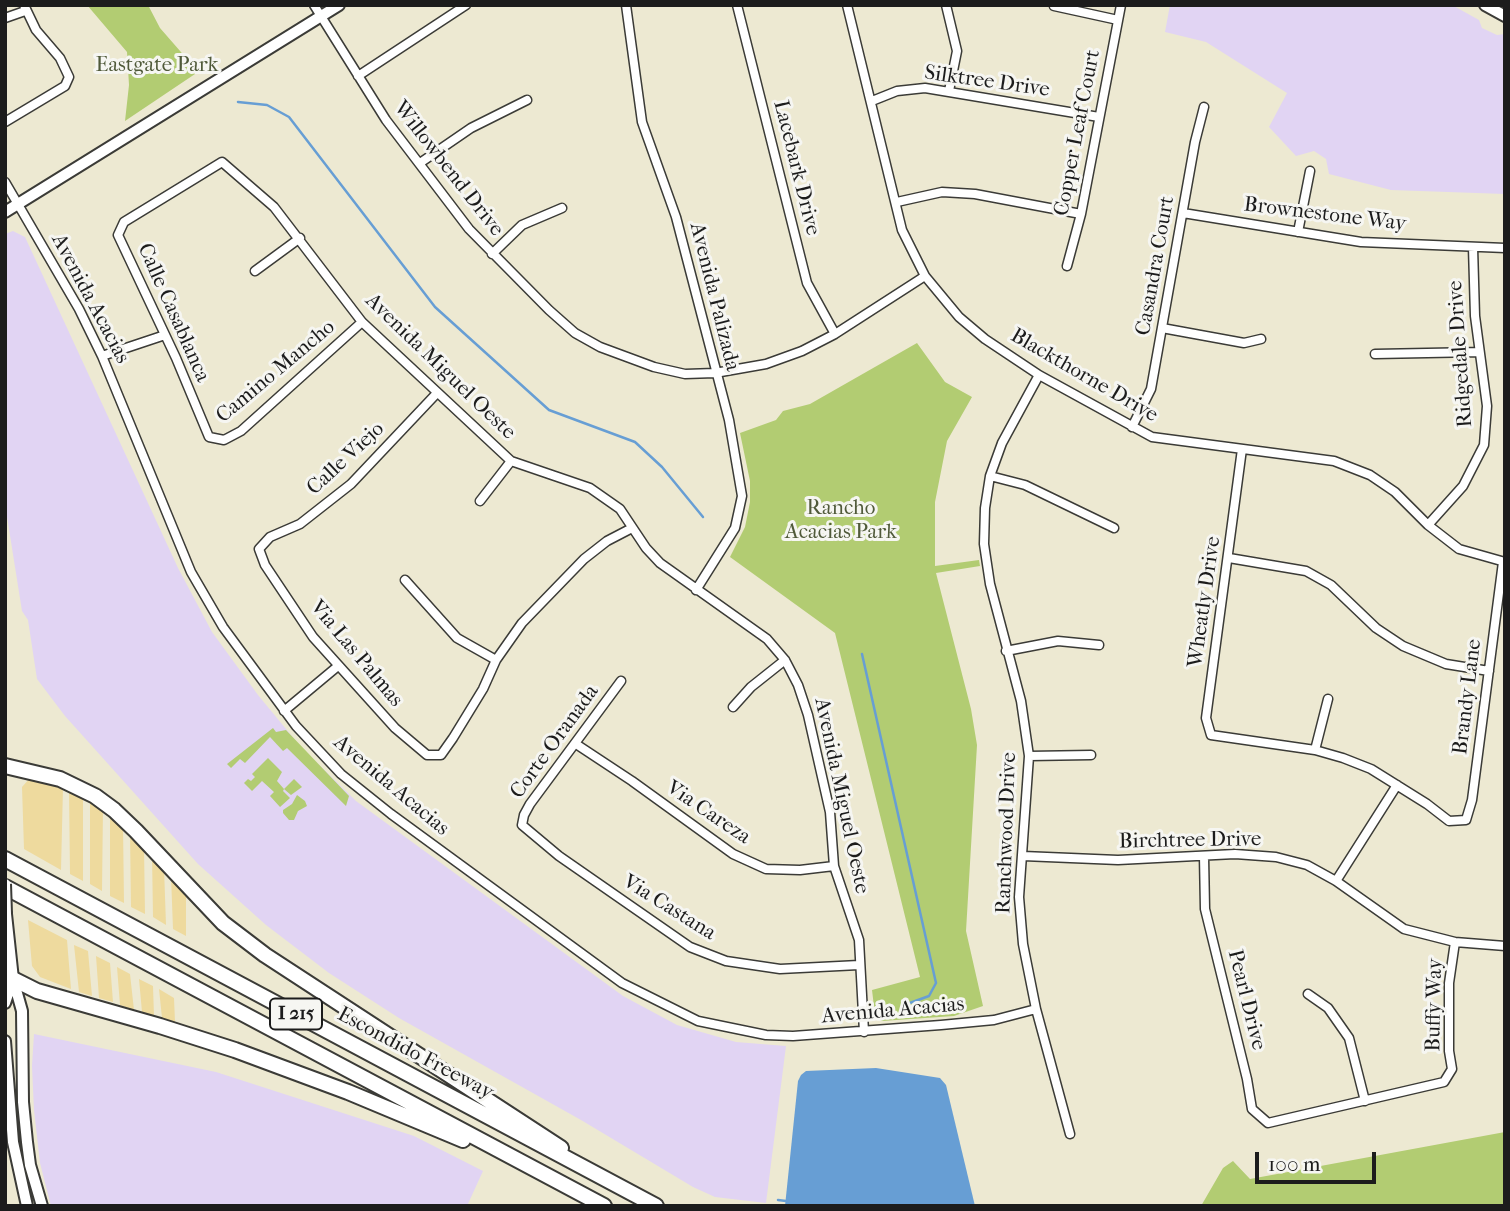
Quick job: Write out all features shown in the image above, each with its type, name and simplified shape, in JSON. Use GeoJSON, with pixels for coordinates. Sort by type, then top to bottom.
{"type":"FeatureCollection","features":[{"type":"Feature","properties":{"kind":"highway"},"geometry":{"type":"LineString","coordinates":[[5,766],[60,779],[94,796],[136,831],[223,923],[265,955],[553,1141],[587,1170]]}},
{"type":"Feature","properties":{"kind":"highway","name":"Escondido Freeway"},"geometry":{"type":"LineString","coordinates":[[5,859],[656,1206]]}},
{"type":"Feature","properties":{"kind":"highway","name":"I 215"},"geometry":{"type":"LineString","coordinates":[[5,886],[604,1206]]}},
{"type":"Feature","properties":{"kind":"highway"},"geometry":{"type":"LineString","coordinates":[[9,977],[37,991],[160,1026],[260,1059],[373,1102],[548,1176]]}},
{"type":"Feature","properties":{"kind":"main road"},"geometry":{"type":"LineString","coordinates":[[5,212],[339,5]]}},
{"type":"Feature","properties":{"kind":"main road"},"geometry":{"type":"LineString","coordinates":[[1485,5],[1505,16]]}},
{"type":"Feature","properties":{"kind":"main road"},"geometry":{"type":"LineString","coordinates":[[5,886],[9,977],[5,1003]]}},
{"type":"Feature","properties":{"kind":"main road"},"geometry":{"type":"LineString","coordinates":[[9,977],[22,1011],[23,1102],[30,1165],[42,1206]]}},
{"type":"Feature","properties":{"kind":"main road"},"geometry":{"type":"LineString","coordinates":[[5,1041],[11,1120],[19,1175],[27,1206]]}},
{"type":"Feature","properties":{"kind":"main road"},"geometry":{"type":"LineString","coordinates":[[11,1120],[17,1119],[24,1160],[30,1165]]}},
{"type":"Feature","properties":{"kind":"main road"},"geometry":{"type":"LineString","coordinates":[[19,1175],[29,1186],[35,1206]]}},
{"type":"Feature","properties":{"kind":"street","name":"Willowbend Drive"},"geometry":{"type":"LineString","coordinates":[[314,5],[387,120],[469,229],[575,333],[600,347],[685,374],[715,373],[765,364],[802,351],[835,334],[925,276]]}},
{"type":"Feature","properties":{"kind":"street"},"geometry":{"type":"LineString","coordinates":[[358,76],[466,5]]}},
{"type":"Feature","properties":{"kind":"street","name":"Avenida Palizada"},"geometry":{"type":"LineString","coordinates":[[626,5],[642,122],[676,217],[729,420],[741,496],[735,528],[696,590]]}},
{"type":"Feature","properties":{"kind":"street","name":"Lacebark Drive"},"geometry":{"type":"LineString","coordinates":[[737,5],[807,282],[835,334]]}},
{"type":"Feature","properties":{"kind":"street","name":"Blackthorne Drive"},"geometry":{"type":"LineString","coordinates":[[847,5],[902,230],[925,276],[959,317],[985,339],[1039,375],[1152,437],[1334,461],[1370,475],[1395,492],[1428,525],[1458,549],[1504,562]]}},
{"type":"Feature","properties":{"kind":"street"},"geometry":{"type":"LineString","coordinates":[[946,5],[957,51],[949,91]]}},
{"type":"Feature","properties":{"kind":"street","name":"Copper Leaf Court"},"geometry":{"type":"LineString","coordinates":[[1067,266],[1080,214],[1121,5]]}},
{"type":"Feature","properties":{"kind":"street"},"geometry":{"type":"LineString","coordinates":[[1054,6],[1118,20]]}},
{"type":"Feature","properties":{"kind":"street"},"geometry":{"type":"LineString","coordinates":[[5,18],[24,8],[36,30],[60,58],[69,77],[65,86],[5,122]]}},
{"type":"Feature","properties":{"kind":"street","name":"Silktree Drive"},"geometry":{"type":"LineString","coordinates":[[872,101],[897,91],[925,88],[1099,117]]}},
{"type":"Feature","properties":{"kind":"street"},"geometry":{"type":"LineString","coordinates":[[420,163],[471,128],[527,100]]}},
{"type":"Feature","properties":{"kind":"street","name":"Casandra Court"},"geometry":{"type":"LineString","coordinates":[[1132,427],[1151,389],[1195,142],[1204,107]]}},
{"type":"Feature","properties":{"kind":"street","name":"Calle Casablanca"},"geometry":{"type":"LineString","coordinates":[[209,437],[118,236],[124,222],[222,162]]}},
{"type":"Feature","properties":{"kind":"street","name":"Avenida Miguel Oeste"},"geometry":{"type":"LineString","coordinates":[[222,162],[274,207],[362,323],[511,461],[590,488],[620,509],[660,563],[767,639],[785,660],[798,685],[808,715],[830,812],[834,866],[859,940],[864,1032]]}},
{"type":"Feature","properties":{"kind":"street"},"geometry":{"type":"LineString","coordinates":[[1298,232],[1310,171]]}},
{"type":"Feature","properties":{"kind":"street","name":"Avenida Acacias"},"geometry":{"type":"LineString","coordinates":[[5,182],[79,309],[102,356],[191,572],[222,627],[284,711],[341,774],[581,955],[641,993],[698,1021],[766,1035],[793,1036],[994,1020],[1036,1009]]}},
{"type":"Feature","properties":{"kind":"street"},"geometry":{"type":"LineString","coordinates":[[897,202],[942,191],[975,194],[1080,214]]}},
{"type":"Feature","properties":{"kind":"street"},"geometry":{"type":"LineString","coordinates":[[492,254],[522,225],[562,208]]}},
{"type":"Feature","properties":{"kind":"street","name":"Brownestone Way"},"geometry":{"type":"LineString","coordinates":[[1183,212],[1361,242],[1505,248]]}},
{"type":"Feature","properties":{"kind":"street"},"geometry":{"type":"LineString","coordinates":[[255,271],[300,238]]}},
{"type":"Feature","properties":{"kind":"street","name":"Ridgedale Drive"},"geometry":{"type":"LineString","coordinates":[[1428,525],[1463,486],[1484,445],[1487,406],[1479,352],[1473,247]]}},
{"type":"Feature","properties":{"kind":"street","name":"Camino Mancho"},"geometry":{"type":"LineString","coordinates":[[209,437],[224,440],[241,431],[362,323]]}},
{"type":"Feature","properties":{"kind":"street"},"geometry":{"type":"LineString","coordinates":[[1162,328],[1244,343],[1261,339]]}},
{"type":"Feature","properties":{"kind":"street"},"geometry":{"type":"LineString","coordinates":[[102,356],[165,335]]}},
{"type":"Feature","properties":{"kind":"street"},"geometry":{"type":"LineString","coordinates":[[1375,354],[1479,352]]}},
{"type":"Feature","properties":{"kind":"street","name":"Ranchwood Drive"},"geometry":{"type":"LineString","coordinates":[[1039,375],[1002,443],[990,476],[985,508],[984,544],[990,584],[1021,701],[1029,756],[1019,897],[1023,944],[1036,1009],[1070,1135]]}},
{"type":"Feature","properties":{"kind":"street","name":"Calle Viejo"},"geometry":{"type":"LineString","coordinates":[[270,537],[300,524],[351,484],[437,393]]}},
{"type":"Feature","properties":{"kind":"street","name":"Wheatly Drive"},"geometry":{"type":"LineString","coordinates":[[1242,449],[1206,718],[1211,735],[1315,750]]}},
{"type":"Feature","properties":{"kind":"street"},"geometry":{"type":"LineString","coordinates":[[481,501],[511,461]]}},
{"type":"Feature","properties":{"kind":"street"},"geometry":{"type":"LineString","coordinates":[[990,476],[1025,485],[1114,528]]}},
{"type":"Feature","properties":{"kind":"street"},"geometry":{"type":"LineString","coordinates":[[405,580],[457,638],[496,660],[522,623],[584,559],[607,541],[632,528]]}},
{"type":"Feature","properties":{"kind":"street","name":"Via Las Palmas"},"geometry":{"type":"LineString","coordinates":[[270,537],[259,549],[265,565],[313,637],[395,729],[427,755],[441,755],[483,689],[496,660]]}},
{"type":"Feature","properties":{"kind":"street"},"geometry":{"type":"LineString","coordinates":[[1229,558],[1306,571],[1331,585],[1376,628],[1403,646],[1446,664],[1489,671]]}},
{"type":"Feature","properties":{"kind":"street","name":"Brandy Lane"},"geometry":{"type":"LineString","coordinates":[[1396,785],[1449,821],[1466,820],[1472,800],[1504,562]]}},
{"type":"Feature","properties":{"kind":"street"},"geometry":{"type":"LineString","coordinates":[[1006,651],[1058,641],[1099,645]]}},
{"type":"Feature","properties":{"kind":"street"},"geometry":{"type":"LineString","coordinates":[[733,707],[751,687],[785,660]]}},
{"type":"Feature","properties":{"kind":"street"},"geometry":{"type":"LineString","coordinates":[[284,711],[338,666]]}},
{"type":"Feature","properties":{"kind":"street","name":"Corte Oranada"},"geometry":{"type":"LineString","coordinates":[[522,825],[530,804],[621,681]]}},
{"type":"Feature","properties":{"kind":"street"},"geometry":{"type":"LineString","coordinates":[[1328,699],[1315,750],[1371,769],[1396,785],[1336,881]]}},
{"type":"Feature","properties":{"kind":"street","name":"Via Careza"},"geometry":{"type":"LineString","coordinates":[[576,744],[733,854],[766,869],[800,870],[834,866]]}},
{"type":"Feature","properties":{"kind":"street"},"geometry":{"type":"LineString","coordinates":[[1029,756],[1091,755]]}},
{"type":"Feature","properties":{"kind":"street","name":"Via Castana"},"geometry":{"type":"LineString","coordinates":[[522,825],[559,856],[690,947],[726,961],[780,969],[859,965]]}},
{"type":"Feature","properties":{"kind":"street","name":"Birchtree Drive"},"geometry":{"type":"LineString","coordinates":[[1023,856],[1118,860],[1235,854],[1276,857],[1307,865],[1336,881],[1404,929],[1455,942],[1505,946]]}},
{"type":"Feature","properties":{"kind":"street","name":"Pearl Drive"},"geometry":{"type":"LineString","coordinates":[[1204,856],[1205,909],[1252,1109],[1268,1123],[1365,1101]]}},
{"type":"Feature","properties":{"kind":"street","name":"Buffy Way"},"geometry":{"type":"LineString","coordinates":[[1365,1101],[1444,1082],[1452,1069],[1449,983],[1455,942]]}},
{"type":"Feature","properties":{"kind":"street"},"geometry":{"type":"LineString","coordinates":[[1308,993],[1328,1008],[1349,1038],[1365,1101]]}},
{"type":"Feature","properties":{"kind":"shaded area"},"geometry":{"type":"Polygon","coordinates":[[[1170,5],[1452,5],[1479,20],[1482,28],[1497,35],[1505,34],[1505,194],[1391,190],[1329,174],[1326,159],[1314,151],[1296,156],[1269,127],[1287,93],[1206,42],[1165,32],[1170,5]]]}},
{"type":"Feature","properties":{"kind":"shaded area"},"geometry":{"type":"Polygon","coordinates":[[[13,231],[25,237],[178,568],[212,632],[300,746],[356,801],[623,996],[677,1025],[736,1042],[786,1046],[766,1203],[715,1197],[693,1187],[581,1120],[399,1018],[329,973],[266,925],[198,864],[65,716],[37,679],[28,620],[22,611],[5,504],[5,234],[13,231]]]}},
{"type":"Feature","properties":{"kind":"shaded area"},"geometry":{"type":"Polygon","coordinates":[[[34,1034],[216,1072],[414,1136],[483,1171],[467,1206],[51,1206],[40,1163],[34,1110],[34,1034]]]}},
{"type":"Feature","properties":{"kind":"green space","name":"Eastgate Park"},"geometry":{"type":"Polygon","coordinates":[[[87,5],[148,5],[160,28],[194,67],[195,74],[125,121],[129,85],[127,52],[87,5]]]}},
{"type":"Feature","properties":{"kind":"green space","name":"Rancho Acacias Park"},"geometry":{"type":"Polygon","coordinates":[[[917,343],[945,382],[972,397],[947,441],[935,502],[935,566],[979,560],[980,566],[936,573],[971,709],[977,745],[966,931],[983,1006],[954,1016],[882,1021],[875,1015],[872,990],[920,977],[835,633],[730,557],[745,527],[750,502],[750,481],[740,433],[776,420],[783,411],[810,404],[917,343]]]}},
{"type":"Feature","properties":{"kind":"green space"},"geometry":{"type":"Polygon","coordinates":[[[273,728],[276,732],[286,730],[349,796],[346,806],[287,748],[283,751],[270,737],[245,763],[240,759],[231,768],[227,764],[273,728]]]}},
{"type":"Feature","properties":{"kind":"green space"},"geometry":{"type":"Polygon","coordinates":[[[268,758],[282,772],[277,781],[290,798],[280,807],[270,796],[274,792],[262,781],[252,791],[244,783],[255,777],[252,774],[268,758]]]}},
{"type":"Feature","properties":{"kind":"green space"},"geometry":{"type":"Polygon","coordinates":[[[294,779],[302,787],[291,795],[284,789],[294,779]]]}},
{"type":"Feature","properties":{"kind":"green space"},"geometry":{"type":"Polygon","coordinates":[[[297,795],[307,806],[298,811],[294,820],[289,820],[283,810],[292,804],[297,795]]]}},
{"type":"Feature","properties":{"kind":"green space"},"geometry":{"type":"Polygon","coordinates":[[[1505,1132],[1505,1206],[1201,1206],[1223,1168],[1233,1161],[1250,1179],[1505,1132]]]}},
{"type":"Feature","properties":{"kind":"sand"},"geometry":{"type":"Polygon","coordinates":[[[30,778],[63,787],[61,870],[24,849],[22,787],[30,778]]]}},
{"type":"Feature","properties":{"kind":"sand"},"geometry":{"type":"Polygon","coordinates":[[[69,790],[83,796],[83,881],[70,874],[69,790]]]}},
{"type":"Feature","properties":{"kind":"sand"},"geometry":{"type":"Polygon","coordinates":[[[90,800],[103,807],[102,891],[90,884],[90,800]]]}},
{"type":"Feature","properties":{"kind":"sand"},"geometry":{"type":"Polygon","coordinates":[[[110,813],[123,825],[124,903],[110,896],[110,813]]]}},
{"type":"Feature","properties":{"kind":"sand"},"geometry":{"type":"Polygon","coordinates":[[[130,833],[144,847],[145,914],[131,907],[130,833]]]}},
{"type":"Feature","properties":{"kind":"sand"},"geometry":{"type":"Polygon","coordinates":[[[152,854],[164,868],[166,925],[153,917],[152,854]]]}},
{"type":"Feature","properties":{"kind":"sand"},"geometry":{"type":"Polygon","coordinates":[[[171,876],[186,890],[186,936],[173,929],[171,876]]]}},
{"type":"Feature","properties":{"kind":"sand"},"geometry":{"type":"Polygon","coordinates":[[[28,920],[67,940],[71,989],[40,977],[32,966],[28,920]]]}},
{"type":"Feature","properties":{"kind":"sand"},"geometry":{"type":"Polygon","coordinates":[[[74,945],[88,951],[92,996],[79,992],[74,945]]]}},
{"type":"Feature","properties":{"kind":"sand"},"geometry":{"type":"Polygon","coordinates":[[[96,956],[110,963],[113,1002],[99,998],[96,956]]]}},
{"type":"Feature","properties":{"kind":"sand"},"geometry":{"type":"Polygon","coordinates":[[[117,967],[130,974],[134,1010],[120,1005],[117,967]]]}},
{"type":"Feature","properties":{"kind":"sand"},"geometry":{"type":"Polygon","coordinates":[[[139,979],[153,986],[154,1016],[142,1012],[139,979]]]}},
{"type":"Feature","properties":{"kind":"sand"},"geometry":{"type":"Polygon","coordinates":[[[159,989],[174,998],[175,1022],[162,1018],[159,989]]]}},
{"type":"Feature","properties":{"kind":"water"},"geometry":{"type":"Polygon","coordinates":[[[876,1068],[940,1078],[946,1085],[975,1206],[785,1206],[798,1081],[801,1075],[806,1071],[876,1068]]]}},
{"type":"Feature","properties":{"kind":"waterway"},"geometry":{"type":"LineString","coordinates":[[238,102],[267,105],[289,117],[435,307],[549,410],[635,442],[662,467],[703,517]]}},
{"type":"Feature","properties":{"kind":"waterway"},"geometry":{"type":"LineString","coordinates":[[862,654],[936,983],[929,996],[907,1004],[905,1012]]}},
{"type":"Feature","properties":{"kind":"waterway"},"geometry":{"type":"LineString","coordinates":[[778,1200],[786,1201]]}}]}
